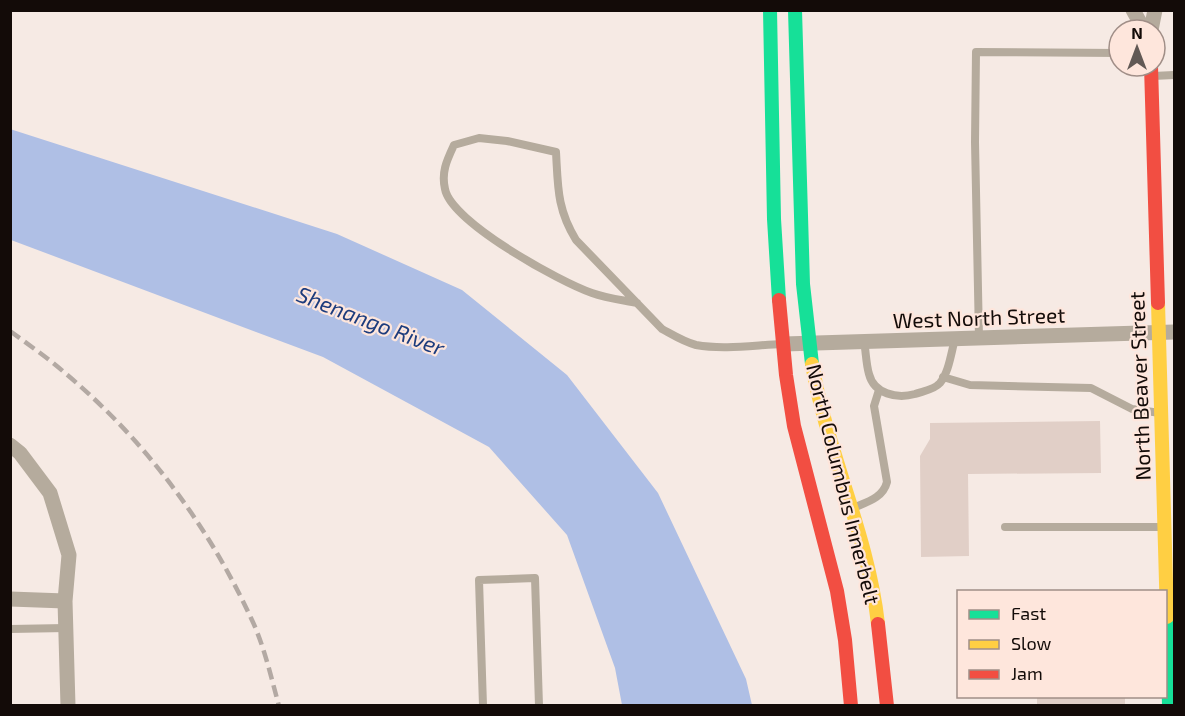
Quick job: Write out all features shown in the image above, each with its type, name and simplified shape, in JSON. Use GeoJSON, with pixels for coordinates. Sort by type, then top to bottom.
{"type":"FeatureCollection","features":[{"type":"Feature","properties":{"kind":"main road","name":"North Columbus Innerbelt"},"geometry":{"type":"LineString","coordinates":[[770,10],[777,245],[789,394],[801,460],[823,534],[842,621],[851,705]]}},
{"type":"Feature","properties":{"kind":"main road","name":"North Columbus Innerbelt"},"geometry":{"type":"LineString","coordinates":[[795,10],[803,284],[809,343],[818,397],[868,569],[877,615],[887,705]]}},
{"type":"Feature","properties":{"kind":"main road"},"geometry":{"type":"LineString","coordinates":[[796,40],[810,10]]}},
{"type":"Feature","properties":{"kind":"main road","name":"North Beaver Street"},"geometry":{"type":"LineString","coordinates":[[1151,78],[1164,527],[1170,547],[1169,705]]}},
{"type":"Feature","properties":{"kind":"street","name":"West North Street"},"geometry":{"type":"LineString","coordinates":[[784,344],[1174,332]]}},
{"type":"Feature","properties":{"kind":"street"},"geometry":{"type":"LineString","coordinates":[[10,445],[20,453],[50,493],[69,555],[65,601],[68,705]]}},
{"type":"Feature","properties":{"kind":"street"},"geometry":{"type":"LineString","coordinates":[[10,598],[65,601]]}},
{"type":"Feature","properties":{"kind":"lane"},"geometry":{"type":"LineString","coordinates":[[978,338],[976,52],[1107,52]]}},
{"type":"Feature","properties":{"kind":"lane"},"geometry":{"type":"LineString","coordinates":[[637,303],[592,293],[550,274],[508,249],[456,210],[445,191],[444,167],[454,145],[479,138],[507,141],[556,153],[559,202],[565,222],[576,240],[637,303],[662,329],[678,339],[710,346],[784,344]]}},
{"type":"Feature","properties":{"kind":"lane"},"geometry":{"type":"LineString","coordinates":[[864,342],[869,376],[879,390],[891,395],[910,395],[939,385],[955,339]]}},
{"type":"Feature","properties":{"kind":"lane"},"geometry":{"type":"LineString","coordinates":[[943,377],[970,385],[1091,388],[1132,409],[1161,413]]}},
{"type":"Feature","properties":{"kind":"lane"},"geometry":{"type":"LineString","coordinates":[[852,509],[885,491],[887,482],[874,406],[879,390]]}},
{"type":"Feature","properties":{"kind":"lane"},"geometry":{"type":"LineString","coordinates":[[1005,527],[1164,527]]}},
{"type":"Feature","properties":{"kind":"lane"},"geometry":{"type":"LineString","coordinates":[[483,705],[479,580],[535,578],[540,705]]}},
{"type":"Feature","properties":{"kind":"lane"},"geometry":{"type":"LineString","coordinates":[[10,629],[66,628]]}},
{"type":"Feature","properties":{"kind":"water","name":"Shenango River"},"geometry":{"type":"Polygon","coordinates":[[[10,129],[337,234],[462,290],[567,375],[658,493],[746,679],[752,705],[622,705],[615,668],[567,535],[489,447],[323,357],[11,240],[10,129]]]}},
{"type":"Feature","properties":{"kind":"building"},"geometry":{"type":"Polygon","coordinates":[[[1100,421],[1101,473],[968,474],[969,556],[921,557],[920,456],[930,439],[930,423],[1100,421]]]}},
{"type":"Feature","properties":{"kind":"building"},"geometry":{"type":"Polygon","coordinates":[[[1037,698],[1125,698],[1125,706],[1037,706],[1037,698]]]}},
{"type":"Feature","properties":{"kind":"railway"},"geometry":{"type":"LineString","coordinates":[[10,331],[52,362],[94,399],[121,426],[172,485],[215,550],[256,628],[279,706]]}},
{"type":"Feature","properties":{"kind":"traffic: fast"},"geometry":{"type":"LineString","coordinates":[[770,10],[774,219],[779,300]]}},
{"type":"Feature","properties":{"kind":"traffic: fast"},"geometry":{"type":"LineString","coordinates":[[795,10],[803,284],[812,364]]}},
{"type":"Feature","properties":{"kind":"traffic: fast"},"geometry":{"type":"LineString","coordinates":[[1167,617],[1169,706]]}},
{"type":"Feature","properties":{"kind":"traffic: slow"},"geometry":{"type":"LineString","coordinates":[[1158,303],[1166,590]]}},
{"type":"Feature","properties":{"kind":"traffic: slow"},"geometry":{"type":"LineString","coordinates":[[812,364],[827,429],[866,558],[878,624]]}},
{"type":"Feature","properties":{"kind":"traffic: jam"},"geometry":{"type":"LineString","coordinates":[[1151,78],[1158,303]]}},
{"type":"Feature","properties":{"kind":"traffic: jam"},"geometry":{"type":"LineString","coordinates":[[779,300],[786,375],[794,426],[837,591],[845,640],[851,706]]}},
{"type":"Feature","properties":{"kind":"traffic: jam"},"geometry":{"type":"LineString","coordinates":[[878,624],[887,706]]}}]}
